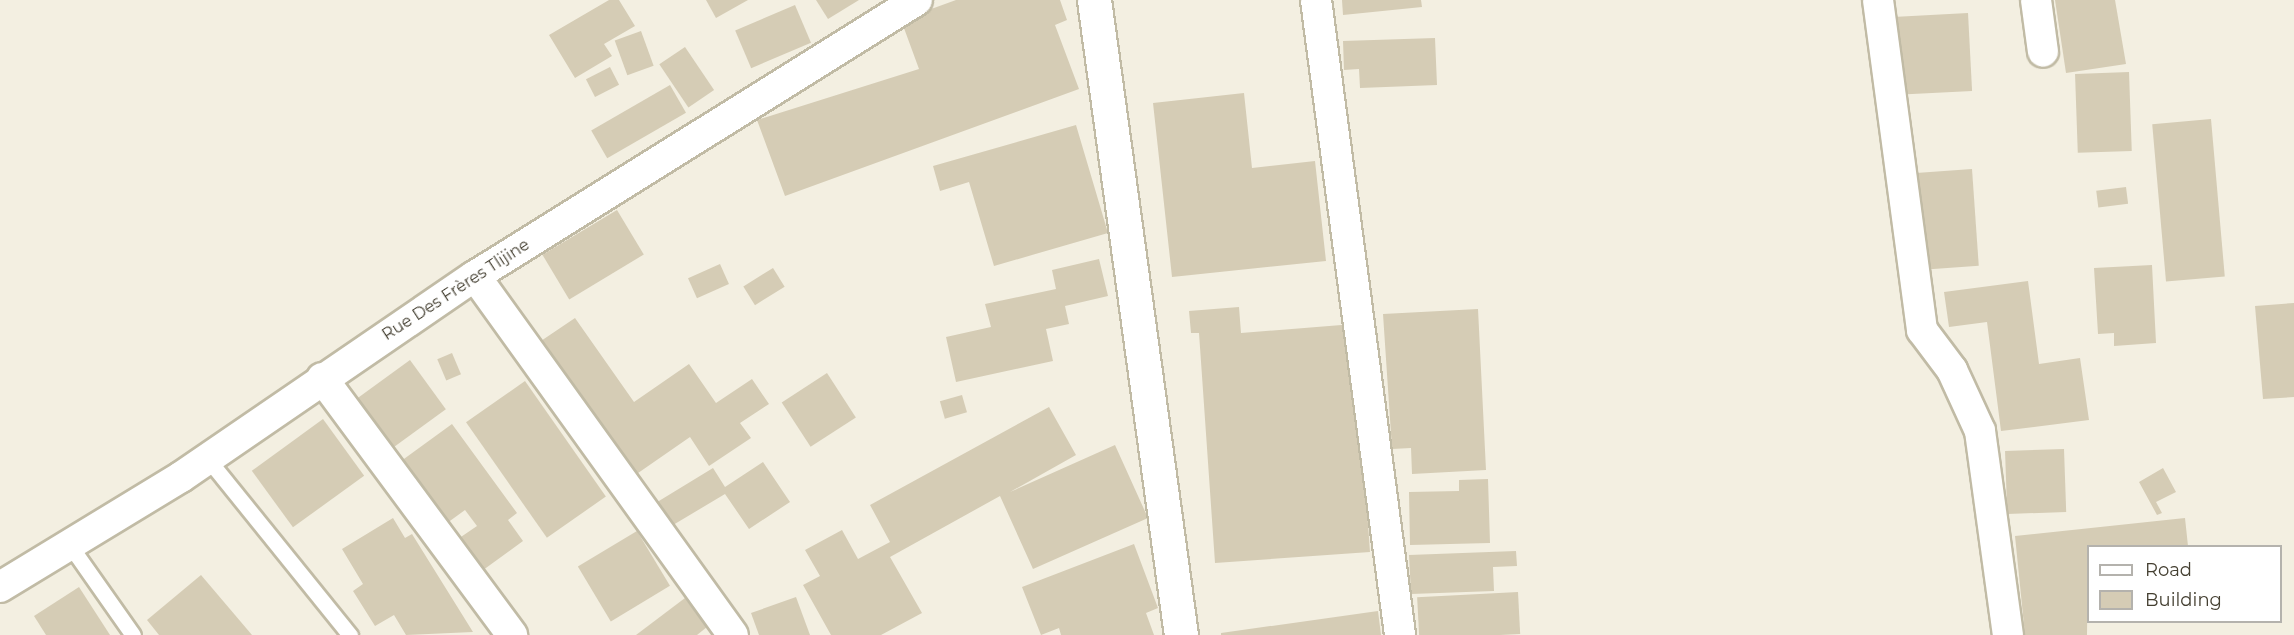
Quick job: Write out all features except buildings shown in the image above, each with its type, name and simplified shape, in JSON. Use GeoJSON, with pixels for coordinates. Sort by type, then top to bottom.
{"type":"FeatureCollection","features":[{"type":"Feature","properties":{"kind":"street","name":"Rue Des Frères Tlijine"},"geometry":{"type":"LineString","coordinates":[[0,587],[207,458],[475,276],[917,0]]}},
{"type":"Feature","properties":{"kind":"street"},"geometry":{"type":"LineString","coordinates":[[1094,0],[1181,635]]}},
{"type":"Feature","properties":{"kind":"street"},"geometry":{"type":"LineString","coordinates":[[1316,0],[1400,635]]}},
{"type":"Feature","properties":{"kind":"street"},"geometry":{"type":"LineString","coordinates":[[1878,0],[1922,330],[1952,370],[1980,431],[2008,635]]}},
{"type":"Feature","properties":{"kind":"street"},"geometry":{"type":"LineString","coordinates":[[2036,0],[2043,52]]}},
{"type":"Feature","properties":{"kind":"street"},"geometry":{"type":"LineString","coordinates":[[475,276],[733,635]]}},
{"type":"Feature","properties":{"kind":"street"},"geometry":{"type":"LineString","coordinates":[[322,378],[512,635]]}},
{"type":"Feature","properties":{"kind":"lane"},"geometry":{"type":"LineString","coordinates":[[207,458],[350,635]]}},
{"type":"Feature","properties":{"kind":"lane"},"geometry":{"type":"LineString","coordinates":[[69,544],[134,635]]}}]}
